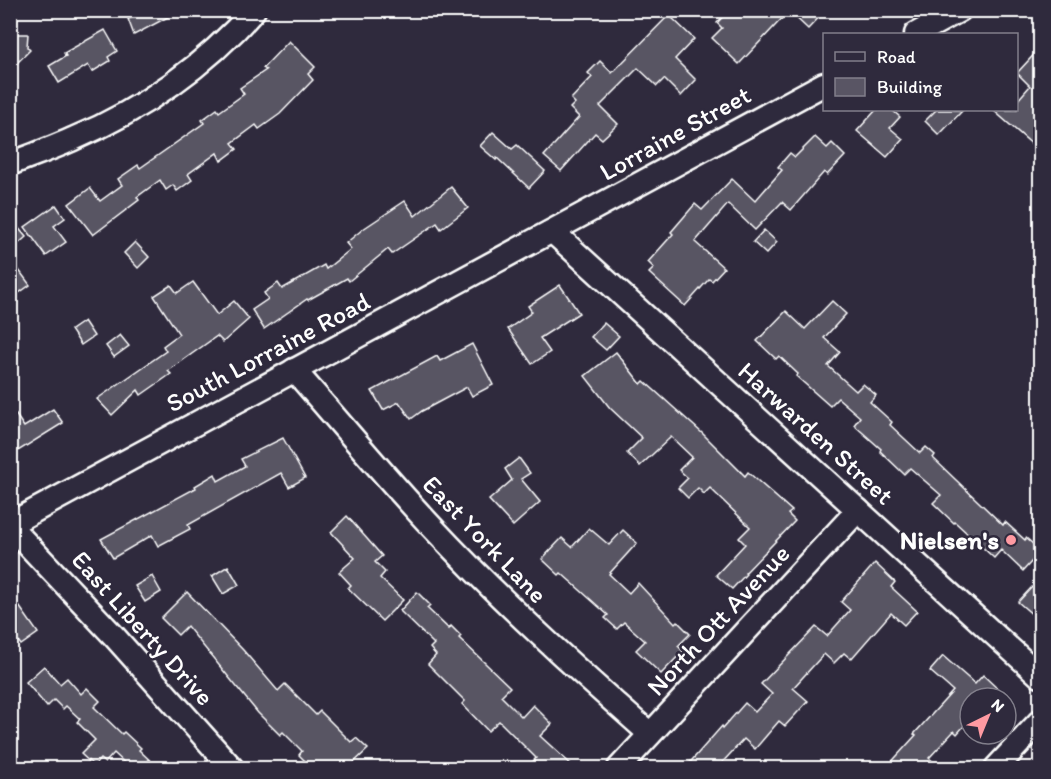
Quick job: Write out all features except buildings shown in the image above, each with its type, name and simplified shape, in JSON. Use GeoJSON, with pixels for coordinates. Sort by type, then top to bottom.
{"type":"FeatureCollection","features":[{"type":"Feature","properties":{"kind":"street"},"geometry":{"type":"LineString","coordinates":[[14,158],[76,138],[152,97],[211,53],[254,10]]}},
{"type":"Feature","properties":{"kind":"street"},"geometry":{"type":"LineString","coordinates":[[918,33],[960,10]]}},
{"type":"Feature","properties":{"kind":"street","name":"Lorraine Street"},"geometry":{"type":"LineString","coordinates":[[553,232],[823,85]]}},
{"type":"Feature","properties":{"kind":"street","name":"South Lorraine Road"},"geometry":{"type":"LineString","coordinates":[[10,525],[504,256],[553,232]]}},
{"type":"Feature","properties":{"kind":"street","name":"Harwarden Street"},"geometry":{"type":"LineString","coordinates":[[553,232],[1041,676]]}},
{"type":"Feature","properties":{"kind":"street","name":"East York Lane"},"geometry":{"type":"LineString","coordinates":[[294,370],[393,485],[463,559],[529,625],[651,734]]}},
{"type":"Feature","properties":{"kind":"street","name":"North Ott Avenue"},"geometry":{"type":"LineString","coordinates":[[619,768],[858,510]]}},
{"type":"Feature","properties":{"kind":"street","name":"East Liberty Drive"},"geometry":{"type":"LineString","coordinates":[[10,525],[113,635],[232,768]]}},
{"type":"Feature","properties":{"kind":"street"},"geometry":{"type":"LineString","coordinates":[[996,768],[1041,721]]}},
{"type":"Feature","properties":{"kind":"place","name":"Nielsen's"},"geometry":{"type":"Point","coordinates":[1011,540]}}]}
